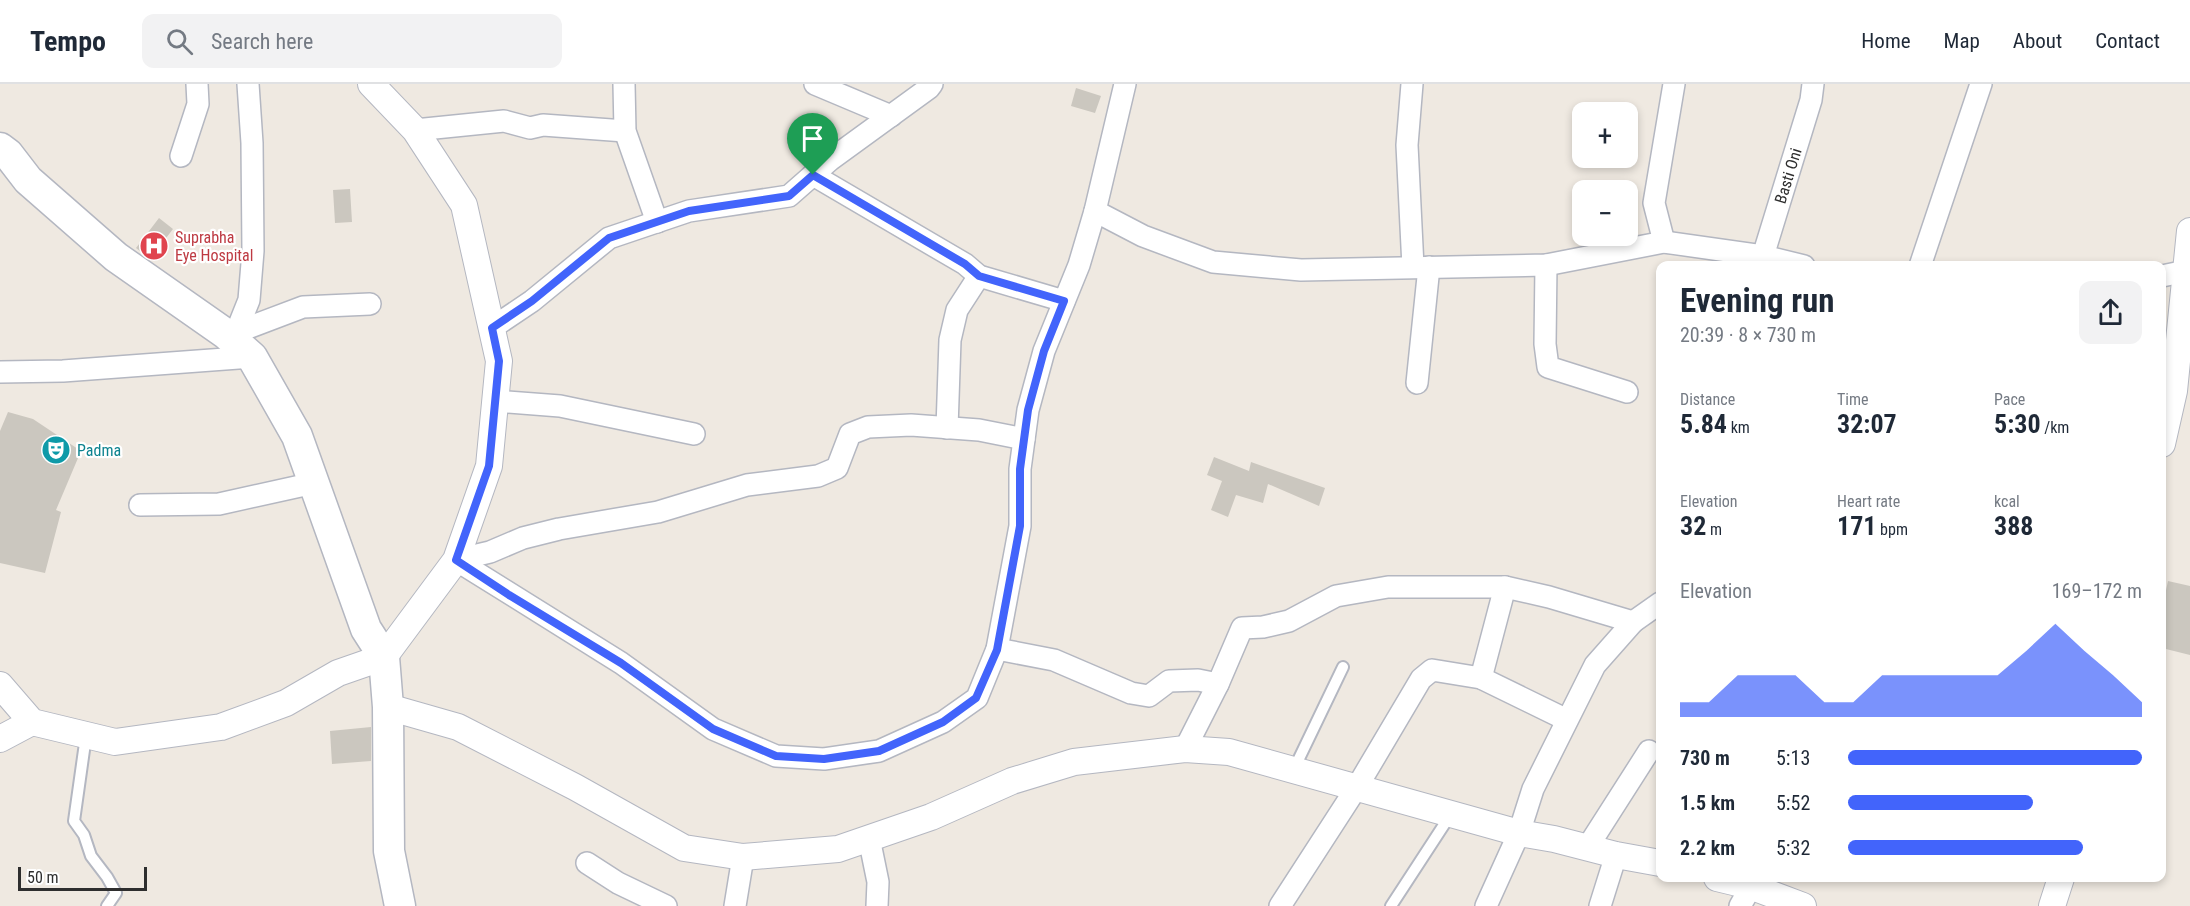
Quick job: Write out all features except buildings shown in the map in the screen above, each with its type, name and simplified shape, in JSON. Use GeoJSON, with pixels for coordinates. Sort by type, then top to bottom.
{"type":"FeatureCollection","features":[{"type":"Feature","properties":{"kind":"main road"},"geometry":{"type":"LineString","coordinates":[[0,148],[8,154],[28,180],[117,257],[241,343],[297,436],[366,629],[384,657],[388,707],[389,851],[400,906]]}},
{"type":"Feature","properties":{"kind":"street"},"geometry":{"type":"LineString","coordinates":[[181,156],[198,104],[197,84]]}},
{"type":"Feature","properties":{"kind":"street"},"geometry":{"type":"LineString","coordinates":[[241,343],[249,300],[253,251],[252,143],[248,84]]}},
{"type":"Feature","properties":{"kind":"street"},"geometry":{"type":"LineString","coordinates":[[0,685],[32,722],[115,742],[220,727],[286,703],[338,673],[384,657],[456,560],[489,466],[499,361],[464,205],[415,130],[371,84]]}},
{"type":"Feature","properties":{"kind":"street"},"geometry":{"type":"LineString","coordinates":[[624,84],[626,131],[657,222]]}},
{"type":"Feature","properties":{"kind":"street"},"geometry":{"type":"LineString","coordinates":[[815,84],[891,116]]}},
{"type":"Feature","properties":{"kind":"street"},"geometry":{"type":"LineString","coordinates":[[492,328],[532,301],[609,238],[689,211],[789,196],[830,160],[932,84]]}},
{"type":"Feature","properties":{"kind":"street"},"geometry":{"type":"LineString","coordinates":[[456,560],[621,663],[713,729],[776,756],[824,759],[879,751],[943,722],[976,698],[997,650],[1020,526],[1020,469],[1028,410],[1044,351],[1079,265],[1095,211],[1125,84]]}},
{"type":"Feature","properties":{"kind":"street"},"geometry":{"type":"LineString","coordinates":[[1412,84],[1407,145],[1421,267],[1417,383]]}},
{"type":"Feature","properties":{"kind":"street"},"geometry":{"type":"LineString","coordinates":[[1664,242],[1654,203],[1674,84]]}},
{"type":"Feature","properties":{"kind":"street","name":"Basti Oni"},"geometry":{"type":"LineString","coordinates":[[1763,261],[1811,100],[1813,84]]}},
{"type":"Feature","properties":{"kind":"street"},"geometry":{"type":"LineString","coordinates":[[1922,261],[1981,84]]}},
{"type":"Feature","properties":{"kind":"street"},"geometry":{"type":"LineString","coordinates":[[415,130],[504,121],[530,128],[543,125],[626,131]]}},
{"type":"Feature","properties":{"kind":"street"},"geometry":{"type":"LineString","coordinates":[[813,175],[965,264],[979,276],[1064,301]]}},
{"type":"Feature","properties":{"kind":"street"},"geometry":{"type":"LineString","coordinates":[[1095,211],[1143,236],[1213,262],[1301,270],[1546,265],[1664,242],[1763,261]]}},
{"type":"Feature","properties":{"kind":"street"},"geometry":{"type":"LineString","coordinates":[[2166,434],[2182,394],[2186,271],[2190,231]]}},
{"type":"Feature","properties":{"kind":"street"},"geometry":{"type":"LineString","coordinates":[[1546,265],[1545,344],[1548,367],[1627,392]]}},
{"type":"Feature","properties":{"kind":"street"},"geometry":{"type":"LineString","coordinates":[[2166,275],[2186,271]]}},
{"type":"Feature","properties":{"kind":"street"},"geometry":{"type":"LineString","coordinates":[[947,428],[950,340],[957,310],[979,276]]}},
{"type":"Feature","properties":{"kind":"street"},"geometry":{"type":"LineString","coordinates":[[0,372],[63,371],[241,343],[303,307],[370,304]]}},
{"type":"Feature","properties":{"kind":"street"},"geometry":{"type":"LineString","coordinates":[[495,401],[560,406],[694,434]]}},
{"type":"Feature","properties":{"kind":"street"},"geometry":{"type":"LineString","coordinates":[[456,560],[490,552],[523,538],[559,529],[658,512],[747,485],[818,476],[837,468],[850,434],[868,427],[911,425],[979,430],[1024,439]]}},
{"type":"Feature","properties":{"kind":"street"},"geometry":{"type":"LineString","coordinates":[[140,505],[219,504],[314,483]]}},
{"type":"Feature","properties":{"kind":"street"},"geometry":{"type":"LineString","coordinates":[[1185,749],[1218,684],[1242,628],[1263,627],[1289,621],[1336,596],[1388,587],[1505,587],[1549,597],[1633,622]]}},
{"type":"Feature","properties":{"kind":"street"},"geometry":{"type":"LineString","coordinates":[[1481,678],[1505,587]]}},
{"type":"Feature","properties":{"kind":"street"},"geometry":{"type":"LineString","coordinates":[[1486,906],[1519,833],[1533,789],[1595,665],[1633,622],[1656,606]]}},
{"type":"Feature","properties":{"kind":"street"},"geometry":{"type":"LineString","coordinates":[[997,650],[1054,660],[1131,693],[1149,696],[1168,681],[1198,680],[1218,684]]}},
{"type":"Feature","properties":{"kind":"street"},"geometry":{"type":"LineString","coordinates":[[1280,906],[1357,788],[1421,680],[1432,670],[1481,678],[1567,720]]}},
{"type":"Feature","properties":{"kind":"street"},"geometry":{"type":"LineString","coordinates":[[388,707],[458,727],[574,787],[684,848],[743,857],[838,849],[932,817],[1012,781],[1074,762],[1185,749],[1229,752],[1519,833],[1554,838],[1616,855],[1656,862]]}},
{"type":"Feature","properties":{"kind":"street"},"geometry":{"type":"LineString","coordinates":[[0,739],[32,722]]}},
{"type":"Feature","properties":{"kind":"street"},"geometry":{"type":"LineString","coordinates":[[1587,848],[1649,751]]}},
{"type":"Feature","properties":{"kind":"street"},"geometry":{"type":"LineString","coordinates":[[869,838],[878,882],[877,906]]}},
{"type":"Feature","properties":{"kind":"street"},"geometry":{"type":"LineString","coordinates":[[1600,906],[1616,855]]}},
{"type":"Feature","properties":{"kind":"street"},"geometry":{"type":"LineString","coordinates":[[735,906],[743,857]]}},
{"type":"Feature","properties":{"kind":"street"},"geometry":{"type":"LineString","coordinates":[[587,863],[618,883],[666,906]]}},
{"type":"Feature","properties":{"kind":"street"},"geometry":{"type":"LineString","coordinates":[[1731,882],[1803,906]]}},
{"type":"Feature","properties":{"kind":"street"},"geometry":{"type":"LineString","coordinates":[[2052,906],[2060,882]]}},
{"type":"Feature","properties":{"kind":"lane"},"geometry":{"type":"LineString","coordinates":[[1294,770],[1343,667]]}},
{"type":"Feature","properties":{"kind":"lane"},"geometry":{"type":"LineString","coordinates":[[86,735],[74,821],[84,835],[91,856],[116,893],[107,906]]}},
{"type":"Feature","properties":{"kind":"lane"},"geometry":{"type":"LineString","coordinates":[[1391,906],[1451,814]]}},
{"type":"Feature","properties":{"kind":"place","name":"Suprabha Eye Hospital"},"geometry":{"type":"Point","coordinates":[154,246]}},
{"type":"Feature","properties":{"kind":"place","name":"Padma"},"geometry":{"type":"Point","coordinates":[56,450]}},
{"type":"Feature","properties":{"kind":"route"},"geometry":{"type":"LineString","coordinates":[[813,175],[965,264],[979,276],[1064,301],[1044,351],[1028,410],[1020,469],[1020,526],[997,650],[976,698],[943,722],[879,751],[824,759],[776,756],[713,729],[621,663],[456,560],[489,466],[499,361],[492,328],[532,301],[609,238],[689,211],[789,196],[813,175]]}}]}
